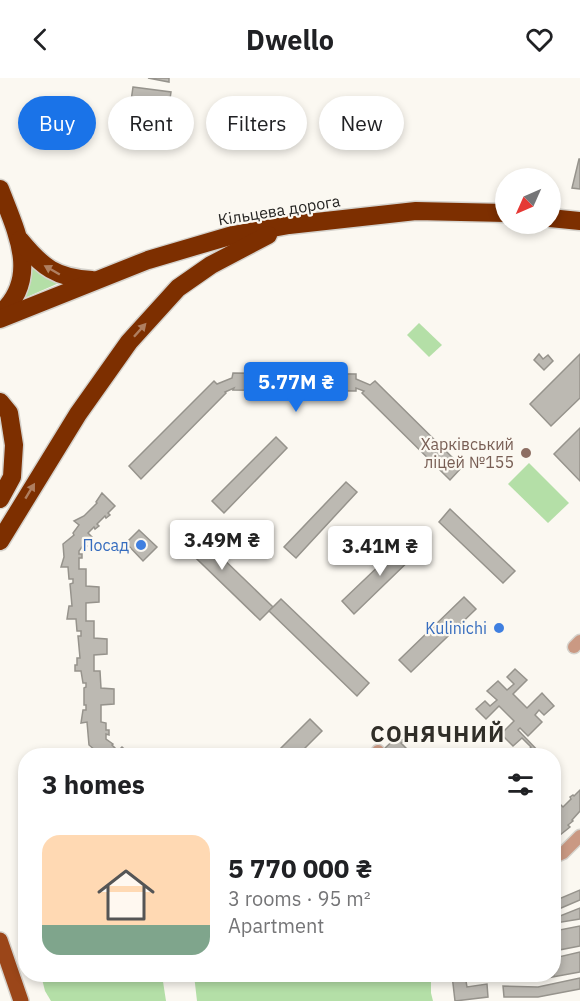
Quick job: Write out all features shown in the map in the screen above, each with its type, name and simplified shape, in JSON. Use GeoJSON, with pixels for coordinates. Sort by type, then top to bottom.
{"type":"FeatureCollection","features":[{"type":"Feature","properties":{"kind":"highway"},"geometry":{"type":"LineString","coordinates":[[0,189],[19,238],[23,266],[21,283],[12,303],[0,314]]}},
{"type":"Feature","properties":{"kind":"highway","name":"Кільцева дорога"},"geometry":{"type":"LineString","coordinates":[[0,319],[160,256],[233,235],[289,225],[416,211],[495,213]]}},
{"type":"Feature","properties":{"kind":"highway"},"geometry":{"type":"LineString","coordinates":[[561,219],[580,221]]}},
{"type":"Feature","properties":{"kind":"highway"},"geometry":{"type":"LineString","coordinates":[[0,541],[78,414],[129,342],[167,300],[178,288],[211,265],[289,225]]}},
{"type":"Feature","properties":{"kind":"highway"},"geometry":{"type":"LineString","coordinates":[[19,238],[37,260],[47,268],[66,277],[95,280]]}},
{"type":"Feature","properties":{"kind":"highway"},"geometry":{"type":"LineString","coordinates":[[0,402],[9,413],[14,445],[12,477],[0,499]]}},
{"type":"Feature","properties":{"kind":"main road"},"geometry":{"type":"LineString","coordinates":[[0,940],[21,1001]]}},
{"type":"Feature","properties":{"kind":"street"},"geometry":{"type":"LineString","coordinates":[[561,854],[580,836]]}},
{"type":"Feature","properties":{"kind":"green space"},"geometry":{"type":"Polygon","coordinates":[[[31,263],[59,283],[27,297],[22,296],[31,263]]]}},
{"type":"Feature","properties":{"kind":"green space"},"geometry":{"type":"Polygon","coordinates":[[[419,323],[442,345],[429,357],[407,335],[419,323]]]}},
{"type":"Feature","properties":{"kind":"green space"},"geometry":{"type":"Polygon","coordinates":[[[529,463],[569,503],[548,523],[508,484],[529,463]]]}},
{"type":"Feature","properties":{"kind":"green space"},"geometry":{"type":"Polygon","coordinates":[[[43,982],[163,982],[166,1001],[51,1001],[43,982]]]}},
{"type":"Feature","properties":{"kind":"green space"},"geometry":{"type":"Polygon","coordinates":[[[195,982],[431,982],[433,1001],[197,1001],[195,982]]]}},
{"type":"Feature","properties":{"kind":"building"},"geometry":{"type":"Polygon","coordinates":[[[148,78],[169,78],[169,82],[148,78]]]}},
{"type":"Feature","properties":{"kind":"building"},"geometry":{"type":"Polygon","coordinates":[[[133,87],[171,92],[170,96],[132,96],[133,87]]]}},
{"type":"Feature","properties":{"kind":"building"},"geometry":{"type":"Polygon","coordinates":[[[580,159],[580,189],[572,188],[580,159]]]}},
{"type":"Feature","properties":{"kind":"building"},"geometry":{"type":"Polygon","coordinates":[[[539,354],[543,359],[548,355],[553,361],[544,370],[534,360],[539,354]]]}},
{"type":"Feature","properties":{"kind":"building"},"geometry":{"type":"Polygon","coordinates":[[[580,354],[580,398],[551,426],[530,404],[580,354]]]}},
{"type":"Feature","properties":{"kind":"building"},"geometry":{"type":"Polygon","coordinates":[[[233,373],[356,374],[356,379],[370,385],[375,381],[462,467],[450,480],[362,393],[364,391],[356,388],[356,391],[233,390],[234,388],[225,392],[141,479],[129,466],[214,381],[217,384],[232,378],[233,373]]]}},
{"type":"Feature","properties":{"kind":"building"},"geometry":{"type":"Polygon","coordinates":[[[580,428],[580,481],[554,454],[580,428]]]}},
{"type":"Feature","properties":{"kind":"building"},"geometry":{"type":"Polygon","coordinates":[[[276,437],[287,448],[224,513],[212,501],[276,437]]]}},
{"type":"Feature","properties":{"kind":"building"},"geometry":{"type":"Polygon","coordinates":[[[346,482],[357,492],[296,558],[284,547],[346,482]]]}},
{"type":"Feature","properties":{"kind":"building"},"geometry":{"type":"Polygon","coordinates":[[[102,493],[115,506],[108,513],[110,515],[106,518],[105,516],[97,524],[99,526],[95,529],[94,527],[88,533],[92,537],[85,544],[87,546],[84,549],[82,547],[79,551],[82,558],[79,558],[79,569],[86,569],[86,586],[99,587],[99,602],[86,603],[86,621],[94,621],[94,638],[107,639],[107,654],[94,655],[94,671],[100,671],[101,688],[114,689],[114,704],[101,705],[101,722],[106,723],[109,735],[106,734],[106,739],[115,748],[92,748],[89,745],[87,722],[81,723],[83,710],[86,710],[84,688],[86,683],[83,683],[81,671],[75,671],[75,665],[77,665],[77,658],[80,658],[78,636],[81,636],[81,631],[77,631],[76,619],[67,619],[69,606],[72,606],[70,584],[73,583],[73,579],[69,579],[68,567],[61,567],[64,557],[63,544],[74,535],[79,525],[74,521],[84,516],[102,493]]]}},
{"type":"Feature","properties":{"kind":"building"},"geometry":{"type":"Polygon","coordinates":[[[450,509],[515,571],[503,583],[439,522],[450,509]]]}},
{"type":"Feature","properties":{"kind":"building"},"geometry":{"type":"Polygon","coordinates":[[[185,522],[273,607],[260,620],[172,535],[185,522]]]}},
{"type":"Feature","properties":{"kind":"building"},"geometry":{"type":"Polygon","coordinates":[[[139,530],[157,547],[143,561],[126,543],[139,530]]]}},
{"type":"Feature","properties":{"kind":"building"},"geometry":{"type":"Polygon","coordinates":[[[407,539],[418,552],[354,614],[342,601],[407,539]]]}},
{"type":"Feature","properties":{"kind":"building"},"geometry":{"type":"Polygon","coordinates":[[[464,597],[476,609],[411,672],[399,660],[464,597]]]}},
{"type":"Feature","properties":{"kind":"building"},"geometry":{"type":"Polygon","coordinates":[[[281,599],[369,683],[357,696],[269,611],[281,599]]]}},
{"type":"Feature","properties":{"kind":"building"},"geometry":{"type":"Polygon","coordinates":[[[515,669],[527,680],[513,694],[527,708],[542,693],[554,706],[544,715],[539,710],[535,715],[542,722],[528,736],[520,728],[518,730],[535,748],[530,748],[522,738],[513,746],[501,734],[514,721],[499,706],[486,719],[476,709],[485,701],[490,706],[497,700],[487,691],[498,681],[507,690],[514,684],[507,677],[515,669]]]}},
{"type":"Feature","properties":{"kind":"building"},"geometry":{"type":"Polygon","coordinates":[[[310,719],[322,731],[305,748],[281,748],[310,719]]]}},
{"type":"Feature","properties":{"kind":"building"},"geometry":{"type":"Polygon","coordinates":[[[398,736],[404,741],[401,743],[406,748],[385,748],[398,736]]]}},
{"type":"Feature","properties":{"kind":"building"},"geometry":{"type":"Polygon","coordinates":[[[580,790],[580,811],[568,825],[570,827],[561,834],[561,805],[563,807],[571,799],[570,797],[580,790]]]}},
{"type":"Feature","properties":{"kind":"building"},"geometry":{"type":"Polygon","coordinates":[[[580,890],[580,900],[561,908],[561,898],[580,890]]]}},
{"type":"Feature","properties":{"kind":"building"},"geometry":{"type":"Polygon","coordinates":[[[580,908],[580,919],[561,922],[561,916],[580,908]]]}},
{"type":"Feature","properties":{"kind":"building"},"geometry":{"type":"Polygon","coordinates":[[[580,926],[580,946],[561,950],[561,930],[580,926]]]}},
{"type":"Feature","properties":{"kind":"building"},"geometry":{"type":"Polygon","coordinates":[[[580,952],[580,972],[561,975],[561,956],[580,952]]]}},
{"type":"Feature","properties":{"kind":"building"},"geometry":{"type":"Polygon","coordinates":[[[580,978],[580,989],[538,997],[504,997],[503,986],[538,987],[580,978]]]}},
{"type":"Feature","properties":{"kind":"building"},"geometry":{"type":"Polygon","coordinates":[[[453,982],[466,982],[467,987],[487,984],[488,997],[455,1001],[453,982]]]}},
{"type":"Feature","properties":{"kind":"place","name":"Харківський ліцей №155"},"geometry":{"type":"Point","coordinates":[526,453]}},
{"type":"Feature","properties":{"kind":"place","name":"Посад"},"geometry":{"type":"Point","coordinates":[141,545]}},
{"type":"Feature","properties":{"kind":"place","name":"Kulinichi"},"geometry":{"type":"Point","coordinates":[499,628]}},
{"type":"Feature","properties":{"kind":"district","name":"СОНЯЧНИЙ"},"geometry":{"type":"Point","coordinates":[438,734]}}]}
